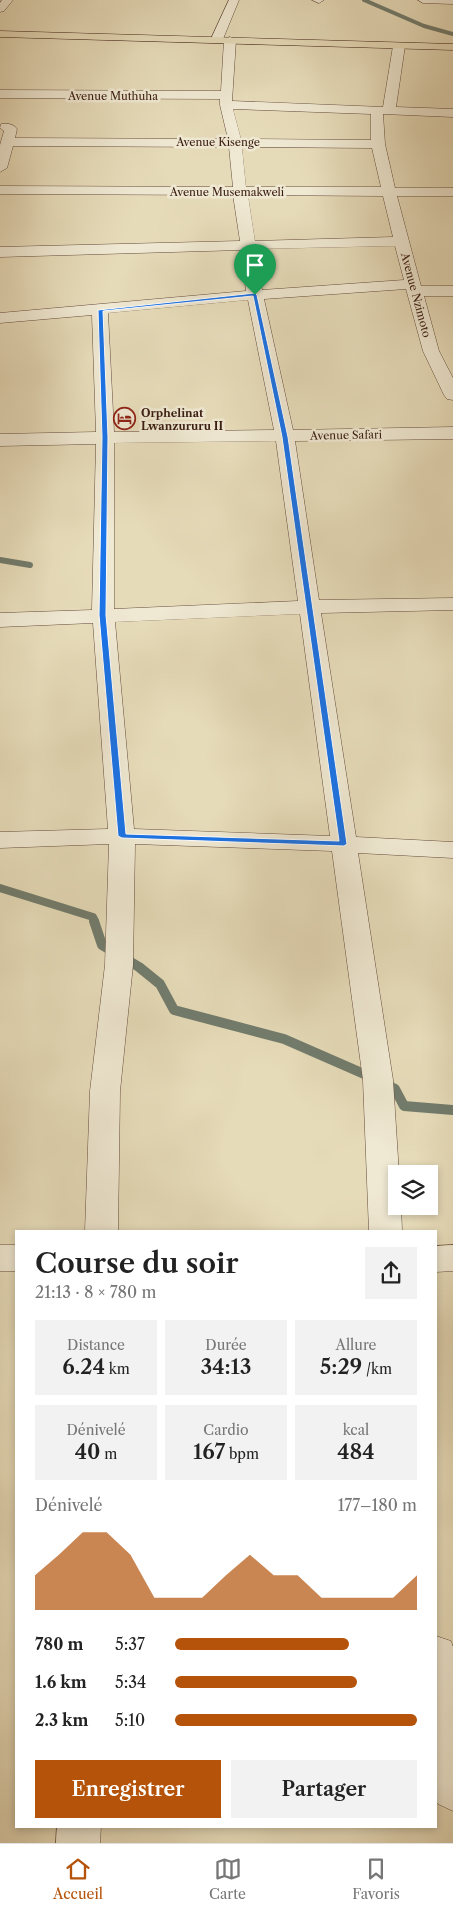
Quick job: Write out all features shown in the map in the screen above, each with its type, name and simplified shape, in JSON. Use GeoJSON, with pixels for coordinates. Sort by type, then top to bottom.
{"type":"FeatureCollection","features":[{"type":"Feature","properties":{"kind":"main road"},"geometry":{"type":"LineString","coordinates":[[0,34],[453,47]]}},
{"type":"Feature","properties":{"kind":"street"},"geometry":{"type":"LineString","coordinates":[[0,9],[8,0]]}},
{"type":"Feature","properties":{"kind":"street"},"geometry":{"type":"LineString","coordinates":[[234,0],[223,40],[226,100],[235,142],[240,192],[255,295],[285,437],[378,1080],[386,1230]]}},
{"type":"Feature","properties":{"kind":"street"},"geometry":{"type":"LineString","coordinates":[[423,0],[453,1]]}},
{"type":"Feature","properties":{"kind":"street"},"geometry":{"type":"LineString","coordinates":[[391,191],[378,144],[383,111],[399,46]]}},
{"type":"Feature","properties":{"kind":"street","name":"Avenue Muthuha"},"geometry":{"type":"LineString","coordinates":[[0,94],[226,100],[383,111],[453,113]]}},
{"type":"Feature","properties":{"kind":"street"},"geometry":{"type":"LineString","coordinates":[[0,168],[8,129]]}},
{"type":"Feature","properties":{"kind":"street","name":"Avenue Kisenge"},"geometry":{"type":"LineString","coordinates":[[8,129],[235,142],[378,144]]}},
{"type":"Feature","properties":{"kind":"street","name":"Avenue Musemakweli"},"geometry":{"type":"LineString","coordinates":[[0,190],[453,192]]}},
{"type":"Feature","properties":{"kind":"street","name":"Avenue Nzimoto"},"geometry":{"type":"LineString","coordinates":[[391,191],[401,241],[431,351],[453,395]]}},
{"type":"Feature","properties":{"kind":"street"},"geometry":{"type":"LineString","coordinates":[[0,252],[401,241]]}},
{"type":"Feature","properties":{"kind":"street"},"geometry":{"type":"LineString","coordinates":[[0,318],[255,295],[415,288],[453,291]]}},
{"type":"Feature","properties":{"kind":"street"},"geometry":{"type":"LineString","coordinates":[[100,310],[105,437],[103,615],[122,836],[119,956],[105,1091],[101,1230]]}},
{"type":"Feature","properties":{"kind":"street","name":"Avenue Safari"},"geometry":{"type":"LineString","coordinates":[[0,440],[453,433]]}},
{"type":"Feature","properties":{"kind":"street"},"geometry":{"type":"LineString","coordinates":[[0,620],[309,607],[453,604]]}},
{"type":"Feature","properties":{"kind":"street"},"geometry":{"type":"LineString","coordinates":[[0,840],[122,836],[453,850]]}},
{"type":"Feature","properties":{"kind":"street"},"geometry":{"type":"LineString","coordinates":[[0,1258],[15,1258]]}},
{"type":"Feature","properties":{"kind":"street"},"geometry":{"type":"LineString","coordinates":[[437,1259],[453,1258]]}},
{"type":"Feature","properties":{"kind":"street"},"geometry":{"type":"LineString","coordinates":[[437,1663],[453,1789]]}},
{"type":"Feature","properties":{"kind":"street"},"geometry":{"type":"LineString","coordinates":[[78,1843],[79,1828]]}},
{"type":"Feature","properties":{"kind":"waterway"},"geometry":{"type":"LineString","coordinates":[[364,0],[424,26],[453,34]]}},
{"type":"Feature","properties":{"kind":"waterway"},"geometry":{"type":"LineString","coordinates":[[0,560],[30,565]]}},
{"type":"Feature","properties":{"kind":"waterway"},"geometry":{"type":"LineString","coordinates":[[0,888],[93,917],[95,922]]}},
{"type":"Feature","properties":{"kind":"waterway"},"geometry":{"type":"LineString","coordinates":[[94,921],[102,945],[139,967],[160,984],[174,1010],[284,1039],[371,1077]]}},
{"type":"Feature","properties":{"kind":"waterway"},"geometry":{"type":"LineString","coordinates":[[383,1083],[395,1089],[404,1106],[453,1110]]}},
{"type":"Feature","properties":{"kind":"place","name":"Orphelinat Lwanzururu II"},"geometry":{"type":"Point","coordinates":[125,419]}},
{"type":"Feature","properties":{"kind":"route"},"geometry":{"type":"LineString","coordinates":[[255,295],[285,437],[344,844],[122,836],[103,615],[105,437],[100,310],[255,295]]}}]}
